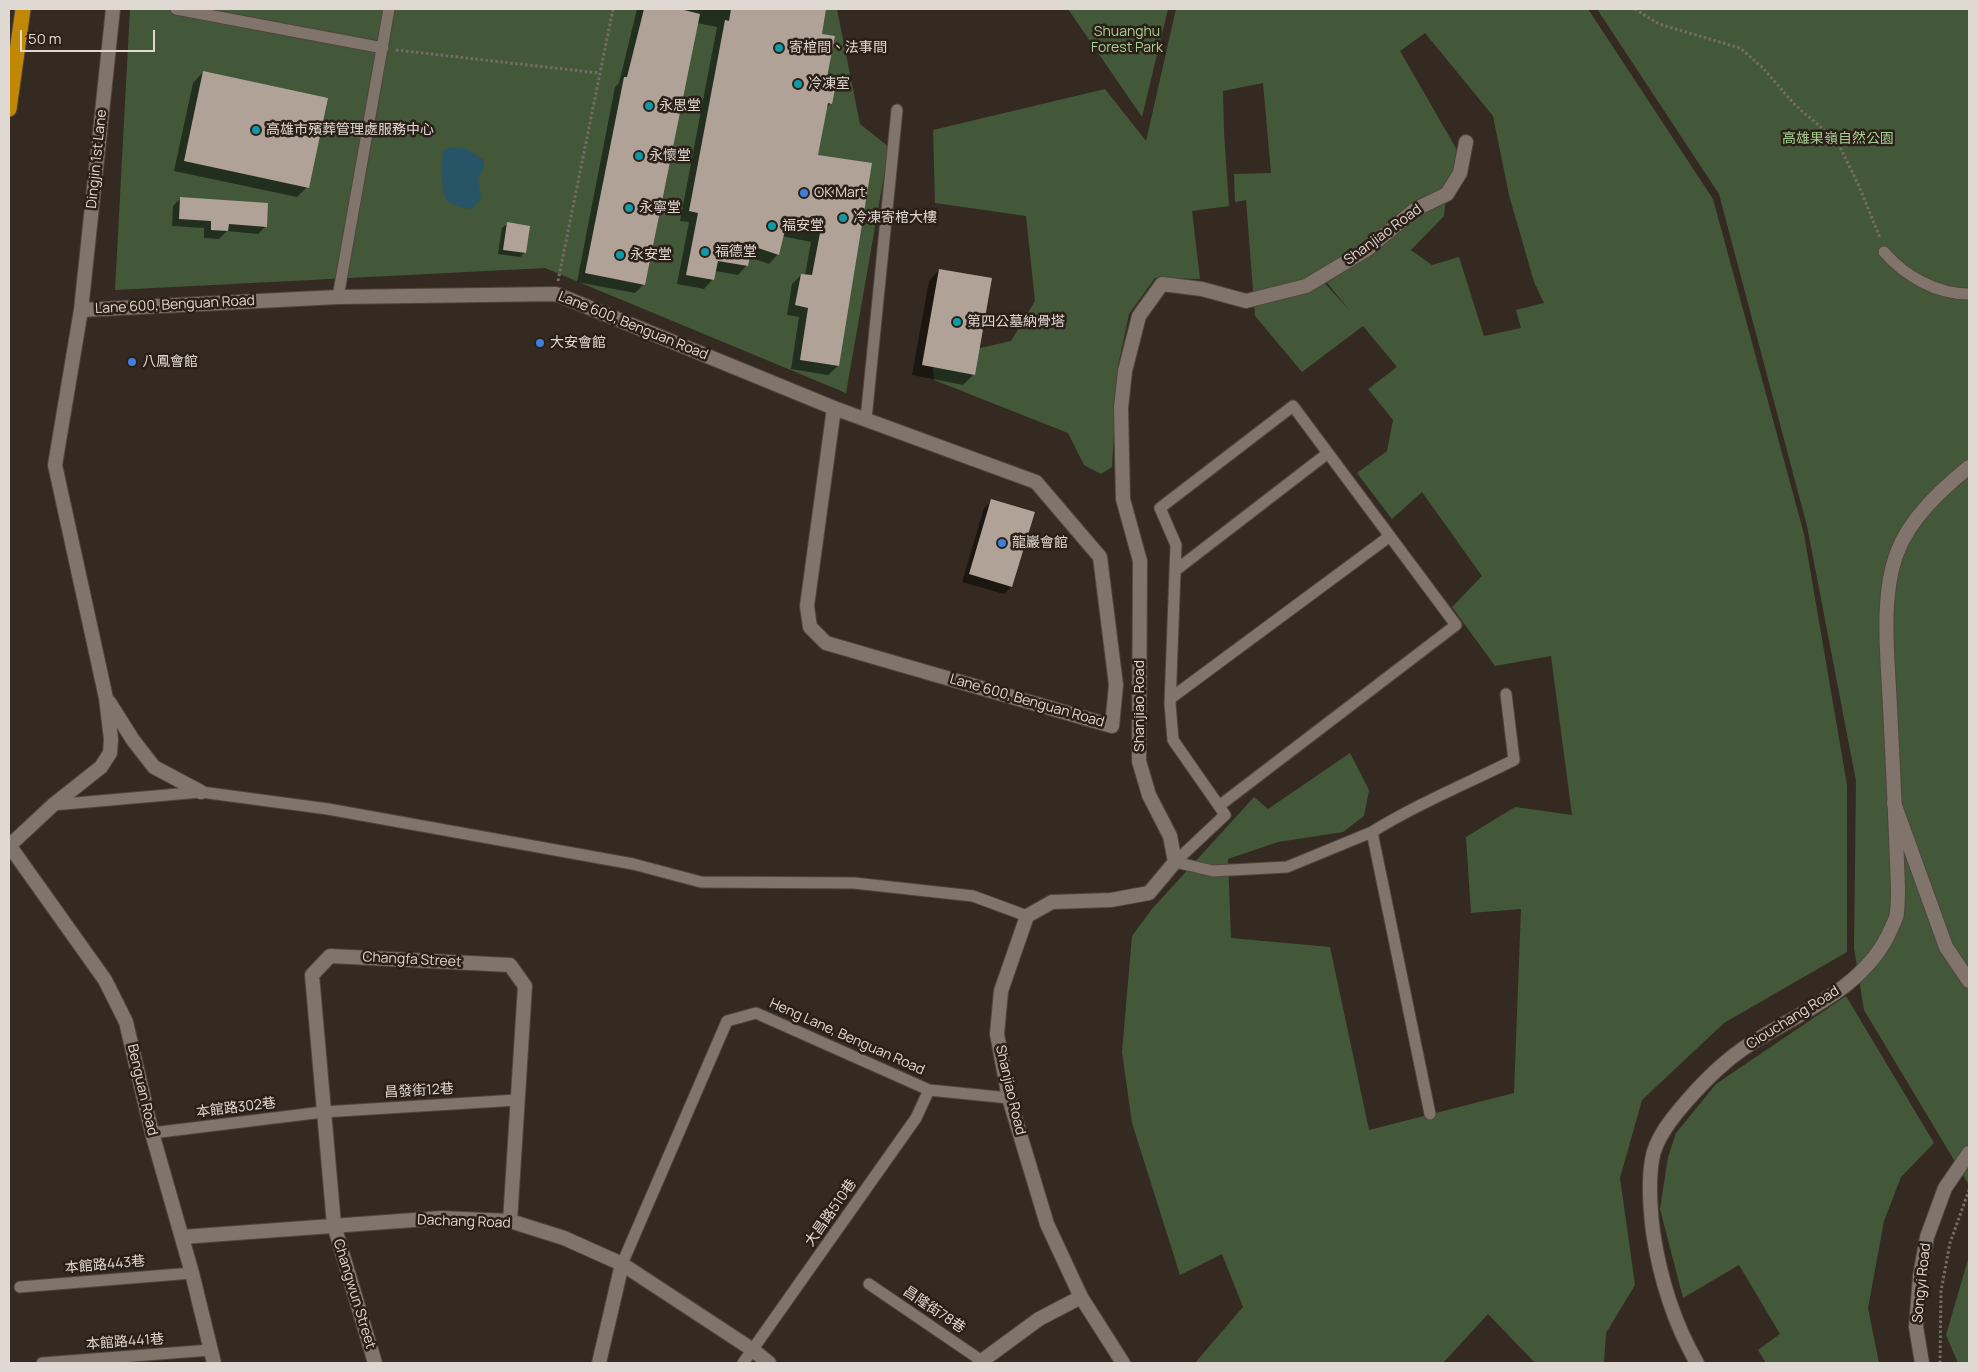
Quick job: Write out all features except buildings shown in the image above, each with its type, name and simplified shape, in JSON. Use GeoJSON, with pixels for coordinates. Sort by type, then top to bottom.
{"type":"FeatureCollection","features":[{"type":"Feature","properties":{"kind":"highway"},"geometry":{"type":"LineString","coordinates":[[9,109],[23,9]]}},
{"type":"Feature","properties":{"kind":"street","name":"Dingjin 1st Lane"},"geometry":{"type":"LineString","coordinates":[[82,310],[113,9]]}},
{"type":"Feature","properties":{"kind":"street","name":"Shanjiao Road"},"geometry":{"type":"LineString","coordinates":[[1175,862],[1170,836],[1149,795],[1139,761],[1140,561],[1123,499],[1121,408],[1125,371],[1139,316],[1162,284],[1202,289],[1246,301],[1306,286],[1366,250],[1416,209],[1447,194],[1460,173],[1466,142]]}},
{"type":"Feature","properties":{"kind":"street","name":"Lane 600, Benguan Road"},"geometry":{"type":"LineString","coordinates":[[9,846],[53,805],[101,767],[110,753],[111,739],[106,698],[55,465],[82,310],[338,296],[556,294],[834,408],[1036,482],[1100,557],[1116,685],[1112,726],[826,643],[810,627],[807,606],[834,408]]}},
{"type":"Feature","properties":{"kind":"street","name":"Ciouchang Road"},"geometry":{"type":"LineString","coordinates":[[1697,1363],[1689,1349],[1663,1285],[1650,1205],[1652,1159],[1663,1132],[1678,1110],[1713,1073],[1749,1045],[1825,1000],[1872,961],[1881,948],[1897,913],[1887,650],[1889,588],[1897,552],[1915,521],[1941,490],[1969,467]]}},
{"type":"Feature","properties":{"kind":"street"},"geometry":{"type":"LineString","coordinates":[[106,698],[133,740],[154,767],[201,792]]}},
{"type":"Feature","properties":{"kind":"street"},"geometry":{"type":"LineString","coordinates":[[1894,803],[1946,947],[1969,982]]}},
{"type":"Feature","properties":{"kind":"street","name":"Benguan Road"},"geometry":{"type":"LineString","coordinates":[[9,846],[105,980],[126,1022],[152,1133],[192,1272],[212,1357]]}},
{"type":"Feature","properties":{"kind":"street"},"geometry":{"type":"LineString","coordinates":[[1027,916],[1052,902],[1111,900],[1149,893],[1175,862]]}},
{"type":"Feature","properties":{"kind":"street","name":"Shanjiao Road"},"geometry":{"type":"LineString","coordinates":[[1027,916],[1001,991],[997,1034],[1009,1098],[1047,1224],[1080,1297],[1123,1363]]}},
{"type":"Feature","properties":{"kind":"street","name":"Changfa Street"},"geometry":{"type":"LineString","coordinates":[[334,1225],[312,976],[330,956],[510,965],[524,986],[510,1221]]}},
{"type":"Feature","properties":{"kind":"street","name":"Songyi Road"},"geometry":{"type":"LineString","coordinates":[[1922,1363],[1916,1327],[1920,1276],[1927,1237],[1945,1188],[1969,1153]]}},
{"type":"Feature","properties":{"kind":"street","name":"Dachang Road"},"geometry":{"type":"LineString","coordinates":[[182,1237],[441,1218],[510,1221],[564,1238],[622,1264],[753,1350],[769,1363]]}},
{"type":"Feature","properties":{"kind":"street","name":"Changwun Street"},"geometry":{"type":"LineString","coordinates":[[334,1225],[375,1363]]}},
{"type":"Feature","properties":{"kind":"street"},"geometry":{"type":"LineString","coordinates":[[599,1363],[622,1264]]}},
{"type":"Feature","properties":{"kind":"street"},"geometry":{"type":"LineString","coordinates":[[981,1362],[1039,1319],[1080,1297]]}},
{"type":"Feature","properties":{"kind":"lane"},"geometry":{"type":"LineString","coordinates":[[176,9],[382,48]]}},
{"type":"Feature","properties":{"kind":"lane"},"geometry":{"type":"LineString","coordinates":[[338,296],[389,9]]}},
{"type":"Feature","properties":{"kind":"lane"},"geometry":{"type":"LineString","coordinates":[[866,419],[897,110]]}},
{"type":"Feature","properties":{"kind":"lane"},"geometry":{"type":"LineString","coordinates":[[1884,252],[1896,266],[1924,283],[1955,294],[1969,294]]}},
{"type":"Feature","properties":{"kind":"lane"},"geometry":{"type":"LineString","coordinates":[[1175,862],[1225,814],[1219,806],[1173,740],[1170,698],[1176,545],[1160,508],[1293,406],[1456,625],[1219,806]]}},
{"type":"Feature","properties":{"kind":"lane"},"geometry":{"type":"LineString","coordinates":[[1176,570],[1328,453]]}},
{"type":"Feature","properties":{"kind":"lane"},"geometry":{"type":"LineString","coordinates":[[1170,698],[1390,536]]}},
{"type":"Feature","properties":{"kind":"lane"},"geometry":{"type":"LineString","coordinates":[[1175,862],[1213,871],[1287,867],[1372,832],[1410,809],[1464,786],[1514,760],[1506,694]]}},
{"type":"Feature","properties":{"kind":"lane"},"geometry":{"type":"LineString","coordinates":[[53,805],[201,792],[328,809],[624,862],[701,882],[864,884],[973,896],[1027,916]]}},
{"type":"Feature","properties":{"kind":"lane"},"geometry":{"type":"LineString","coordinates":[[1372,832],[1430,1114]]}},
{"type":"Feature","properties":{"kind":"lane","name":"Heng Lane, Benguan Road"},"geometry":{"type":"LineString","coordinates":[[622,1264],[727,1021],[756,1013],[928,1090],[1009,1098]]}},
{"type":"Feature","properties":{"kind":"lane","name":"大昌路510巷"},"geometry":{"type":"LineString","coordinates":[[743,1363],[916,1118],[928,1090]]}},
{"type":"Feature","properties":{"kind":"lane","name":"昌發街12巷"},"geometry":{"type":"LineString","coordinates":[[323,1112],[517,1100]]}},
{"type":"Feature","properties":{"kind":"lane","name":"本館路302巷"},"geometry":{"type":"LineString","coordinates":[[152,1133],[323,1112]]}},
{"type":"Feature","properties":{"kind":"lane","name":"本館路443巷"},"geometry":{"type":"LineString","coordinates":[[20,1287],[192,1272]]}},
{"type":"Feature","properties":{"kind":"lane","name":"昌隆街78巷"},"geometry":{"type":"LineString","coordinates":[[869,1284],[981,1362]]}},
{"type":"Feature","properties":{"kind":"lane","name":"本館路441巷"},"geometry":{"type":"LineString","coordinates":[[42,1363],[212,1357]]}},
{"type":"Feature","properties":{"kind":"path"},"geometry":{"type":"LineString","coordinates":[[556,294],[613,9]]}},
{"type":"Feature","properties":{"kind":"path"},"geometry":{"type":"LineString","coordinates":[[1635,9],[1659,24],[1740,48],[1763,68],[1795,105],[1837,141],[1863,195],[1884,252]]}},
{"type":"Feature","properties":{"kind":"path"},"geometry":{"type":"LineString","coordinates":[[382,48],[599,73]]}},
{"type":"Feature","properties":{"kind":"path"},"geometry":{"type":"LineString","coordinates":[[1940,1363],[1941,1291],[1950,1243],[1969,1190]]}},
{"type":"Feature","properties":{"kind":"green space"},"geometry":{"type":"Polygon","coordinates":[[[130,9],[837,9],[860,124],[889,147],[846,393],[545,268],[115,290],[130,9]]]}},
{"type":"Feature","properties":{"kind":"green space","name":"Shuanghu Forest Park"},"geometry":{"type":"Polygon","coordinates":[[[1068,9],[1168,9],[1142,117],[1068,9]]]}},
{"type":"Feature","properties":{"kind":"green space"},"geometry":{"type":"Polygon","coordinates":[[[1176,9],[1588,9],[1713,199],[1804,534],[1847,785],[1847,952],[1724,1023],[1642,1100],[1620,1178],[1635,1285],[1606,1333],[1604,1363],[1535,1363],[1488,1314],[1443,1363],[1195,1363],[1243,1307],[1222,1254],[1180,1275],[1132,1123],[1122,1052],[1132,936],[1152,909],[1254,797],[1268,809],[1350,753],[1369,790],[1364,816],[1343,832],[1278,842],[1228,859],[1231,938],[1330,947],[1369,1130],[1514,1093],[1521,909],[1471,913],[1466,837],[1515,807],[1572,815],[1551,656],[1495,666],[1452,607],[1482,576],[1422,492],[1392,519],[1357,473],[1387,451],[1393,420],[1368,389],[1397,367],[1363,326],[1302,372],[1255,316],[1246,200],[1235,202],[1234,174],[1271,173],[1263,83],[1223,91],[1229,206],[1192,211],[1200,279],[1155,278],[1129,314],[1118,366],[1112,467],[1101,474],[1084,465],[1068,433],[934,380],[932,359],[1011,341],[1035,301],[1026,216],[935,203],[933,130],[1105,89],[1146,141],[1176,9]],[[1425,33],[1400,51],[1457,150],[1450,185],[1319,277],[1352,313],[1323,278],[1417,211],[1446,196],[1444,216],[1411,250],[1432,265],[1459,257],[1484,336],[1521,328],[1516,310],[1544,303],[1534,282],[1509,195],[1493,116],[1425,33]]]}},
{"type":"Feature","properties":{"kind":"green space","name":"高雄果嶺自然公園"},"geometry":{"type":"Polygon","coordinates":[[[1597,9],[1969,9],[1969,1185],[1864,1010],[1854,948],[1856,781],[1807,526],[1719,194],[1597,9]]]}},
{"type":"Feature","properties":{"kind":"green space"},"geometry":{"type":"Polygon","coordinates":[[[1846,996],[1934,1143],[1901,1177],[1884,1221],[1868,1308],[1879,1363],[1766,1363],[1758,1350],[1780,1334],[1739,1265],[1683,1298],[1660,1209],[1668,1157],[1676,1133],[1716,1084],[1846,996]]]}},
{"type":"Feature","properties":{"kind":"green space"},"geometry":{"type":"Polygon","coordinates":[[[1969,1256],[1969,1363],[1958,1363],[1946,1335],[1969,1256]]]}},
{"type":"Feature","properties":{"kind":"water"},"geometry":{"type":"Polygon","coordinates":[[[453,147],[467,149],[484,160],[484,167],[478,177],[481,199],[472,209],[459,207],[446,200],[443,189],[442,161],[444,150],[453,147]]]}},
{"type":"Feature","properties":{"kind":"place","name":"寄棺間、法事間"},"geometry":{"type":"Point","coordinates":[779,48]}},
{"type":"Feature","properties":{"kind":"place","name":"冷凍室"},"geometry":{"type":"Point","coordinates":[798,84]}},
{"type":"Feature","properties":{"kind":"place","name":"永思堂"},"geometry":{"type":"Point","coordinates":[649,106]}},
{"type":"Feature","properties":{"kind":"place","name":"高雄市殯葬管理處服務中心"},"geometry":{"type":"Point","coordinates":[256,130]}},
{"type":"Feature","properties":{"kind":"place","name":"永懷堂"},"geometry":{"type":"Point","coordinates":[639,156]}},
{"type":"Feature","properties":{"kind":"place","name":"OK Mart"},"geometry":{"type":"Point","coordinates":[804,193]}},
{"type":"Feature","properties":{"kind":"place","name":"永寧堂"},"geometry":{"type":"Point","coordinates":[629,208]}},
{"type":"Feature","properties":{"kind":"place","name":"冷凍寄棺大樓"},"geometry":{"type":"Point","coordinates":[843,218]}},
{"type":"Feature","properties":{"kind":"place","name":"福安堂"},"geometry":{"type":"Point","coordinates":[772,226]}},
{"type":"Feature","properties":{"kind":"place","name":"福德堂"},"geometry":{"type":"Point","coordinates":[705,252]}},
{"type":"Feature","properties":{"kind":"place","name":"永安堂"},"geometry":{"type":"Point","coordinates":[620,255]}},
{"type":"Feature","properties":{"kind":"place","name":"第四公墓納骨塔"},"geometry":{"type":"Point","coordinates":[957,322]}},
{"type":"Feature","properties":{"kind":"place","name":"大安會館"},"geometry":{"type":"Point","coordinates":[540,343]}},
{"type":"Feature","properties":{"kind":"place","name":"八鳳會館"},"geometry":{"type":"Point","coordinates":[132,362]}},
{"type":"Feature","properties":{"kind":"place","name":"龍巖會館"},"geometry":{"type":"Point","coordinates":[1002,543]}}]}
